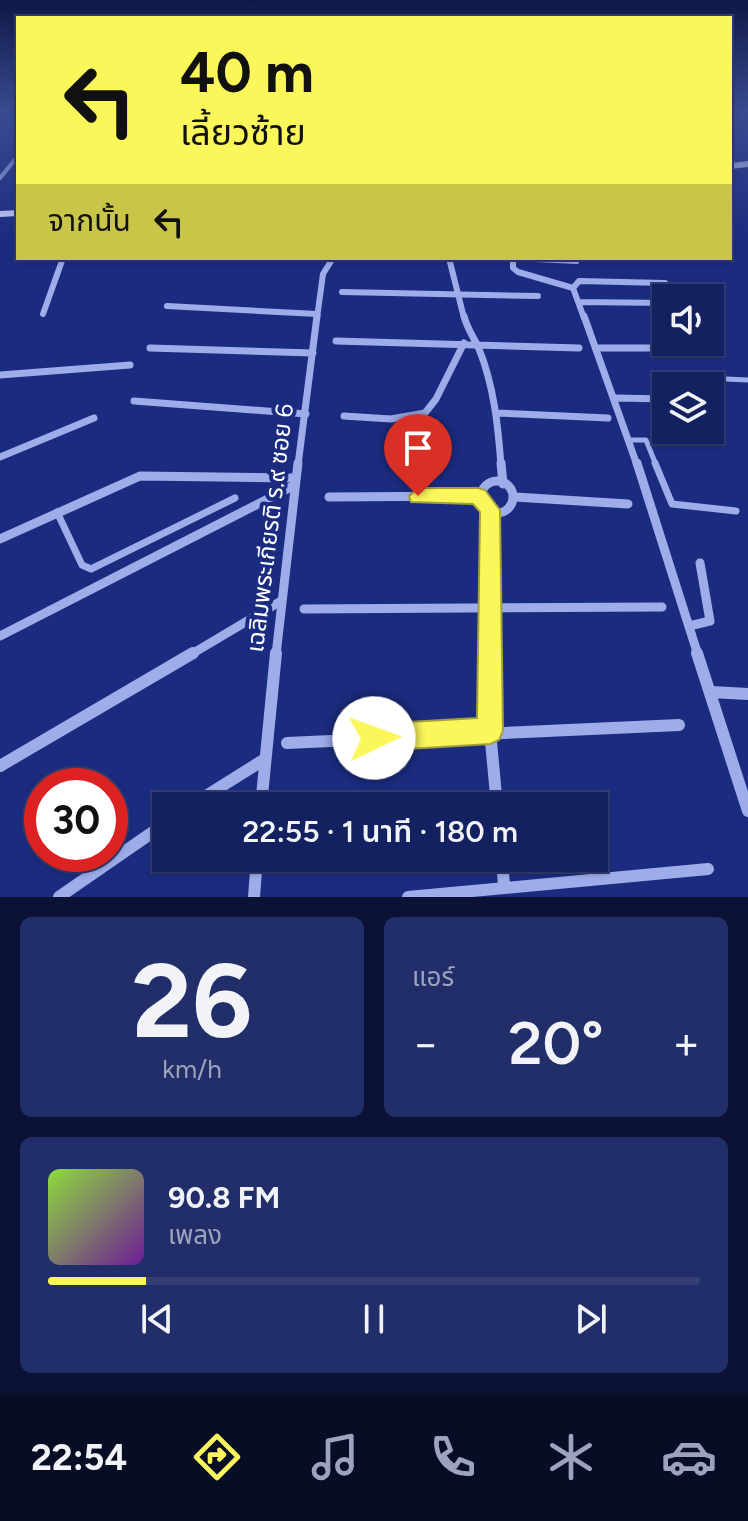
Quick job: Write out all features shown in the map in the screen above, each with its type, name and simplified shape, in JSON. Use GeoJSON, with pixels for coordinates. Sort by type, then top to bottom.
{"type":"FeatureCollection","features":[{"type":"Feature","properties":{"kind":"street"},"geometry":{"type":"LineString","coordinates":[[0,178],[16,160]]}},
{"type":"Feature","properties":{"kind":"street"},"geometry":{"type":"LineString","coordinates":[[43,314],[62,260]]}},
{"type":"Feature","properties":{"kind":"street","name":"เฉลิมพระเกียรติ ร.๙ ซอย 6"},"geometry":{"type":"LineString","coordinates":[[262,792],[295,481],[323,274],[332,260]]}},
{"type":"Feature","properties":{"kind":"street"},"geometry":{"type":"LineString","coordinates":[[450,260],[469,336],[478,346],[497,413],[503,484],[515,497],[628,504]]}},
{"type":"Feature","properties":{"kind":"street"},"geometry":{"type":"LineString","coordinates":[[513,260],[513,268],[518,272],[573,288]]}},
{"type":"Feature","properties":{"kind":"street"},"geometry":{"type":"LineString","coordinates":[[573,288],[579,281],[665,283]]}},
{"type":"Feature","properties":{"kind":"street"},"geometry":{"type":"LineString","coordinates":[[573,288],[616,398],[748,811]]}},
{"type":"Feature","properties":{"kind":"street"},"geometry":{"type":"LineString","coordinates":[[342,292],[538,296]]}},
{"type":"Feature","properties":{"kind":"street"},"geometry":{"type":"LineString","coordinates":[[579,302],[652,303]]}},
{"type":"Feature","properties":{"kind":"street"},"geometry":{"type":"LineString","coordinates":[[167,306],[317,314]]}},
{"type":"Feature","properties":{"kind":"street"},"geometry":{"type":"LineString","coordinates":[[344,416],[402,418],[420,415],[431,409],[469,336]]}},
{"type":"Feature","properties":{"kind":"street"},"geometry":{"type":"LineString","coordinates":[[336,341],[579,348]]}},
{"type":"Feature","properties":{"kind":"street"},"geometry":{"type":"LineString","coordinates":[[150,348],[313,353]]}},
{"type":"Feature","properties":{"kind":"street"},"geometry":{"type":"LineString","coordinates":[[597,348],[652,348]]}},
{"type":"Feature","properties":{"kind":"street"},"geometry":{"type":"LineString","coordinates":[[0,375],[130,365]]}},
{"type":"Feature","properties":{"kind":"street"},"geometry":{"type":"LineString","coordinates":[[616,398],[652,399]]}},
{"type":"Feature","properties":{"kind":"street"},"geometry":{"type":"LineString","coordinates":[[134,401],[306,414]]}},
{"type":"Feature","properties":{"kind":"street"},"geometry":{"type":"LineString","coordinates":[[497,413],[608,418]]}},
{"type":"Feature","properties":{"kind":"street"},"geometry":{"type":"LineString","coordinates":[[0,457],[94,418]]}},
{"type":"Feature","properties":{"kind":"street"},"geometry":{"type":"LineString","coordinates":[[0,539],[140,476],[295,481]]}},
{"type":"Feature","properties":{"kind":"street"},"geometry":{"type":"LineString","coordinates":[[0,636],[295,481]]}},
{"type":"Feature","properties":{"kind":"street"},"geometry":{"type":"LineString","coordinates":[[478,496],[486,484],[503,484]]}},
{"type":"Feature","properties":{"kind":"street"},"geometry":{"type":"LineString","coordinates":[[329,497],[478,496],[490,510],[490,731],[496,792]]}},
{"type":"Feature","properties":{"kind":"street"},"geometry":{"type":"LineString","coordinates":[[490,510],[508,510],[515,497]]}},
{"type":"Feature","properties":{"kind":"street"},"geometry":{"type":"LineString","coordinates":[[689,626],[710,621],[700,563]]}},
{"type":"Feature","properties":{"kind":"street"},"geometry":{"type":"LineString","coordinates":[[0,766],[281,601]]}},
{"type":"Feature","properties":{"kind":"street"},"geometry":{"type":"LineString","coordinates":[[304,609],[662,607]]}},
{"type":"Feature","properties":{"kind":"street"},"geometry":{"type":"LineString","coordinates":[[711,692],[748,694]]}},
{"type":"Feature","properties":{"kind":"street"},"geometry":{"type":"LineString","coordinates":[[287,743],[490,731],[679,725]]}},
{"type":"Feature","properties":{"kind":"street"},"geometry":{"type":"LineString","coordinates":[[212,792],[265,759]]}},
{"type":"Feature","properties":{"kind":"street"},"geometry":{"type":"LineString","coordinates":[[59,897],[152,833]]}},
{"type":"Feature","properties":{"kind":"street"},"geometry":{"type":"LineString","coordinates":[[408,897],[708,869]]}},
{"type":"Feature","properties":{"kind":"street"},"geometry":{"type":"LineString","coordinates":[[254,897],[256,872]]}},
{"type":"Feature","properties":{"kind":"street"},"geometry":{"type":"LineString","coordinates":[[503,872],[504,886]]}},
{"type":"Feature","properties":{"kind":"lane"},"geometry":{"type":"LineString","coordinates":[[545,260],[577,262]]}},
{"type":"Feature","properties":{"kind":"lane"},"geometry":{"type":"LineString","coordinates":[[725,379],[748,380]]}},
{"type":"Feature","properties":{"kind":"lane"},"geometry":{"type":"LineString","coordinates":[[630,440],[646,440],[672,504],[736,511]]}},
{"type":"Feature","properties":{"kind":"lane"},"geometry":{"type":"LineString","coordinates":[[57,512],[82,565],[91,569],[235,498]]}},
{"type":"Feature","properties":{"kind":"route"},"geometry":{"type":"LineString","coordinates":[[374,738],[490,731],[490,510],[478,496],[418,496]]}}]}
